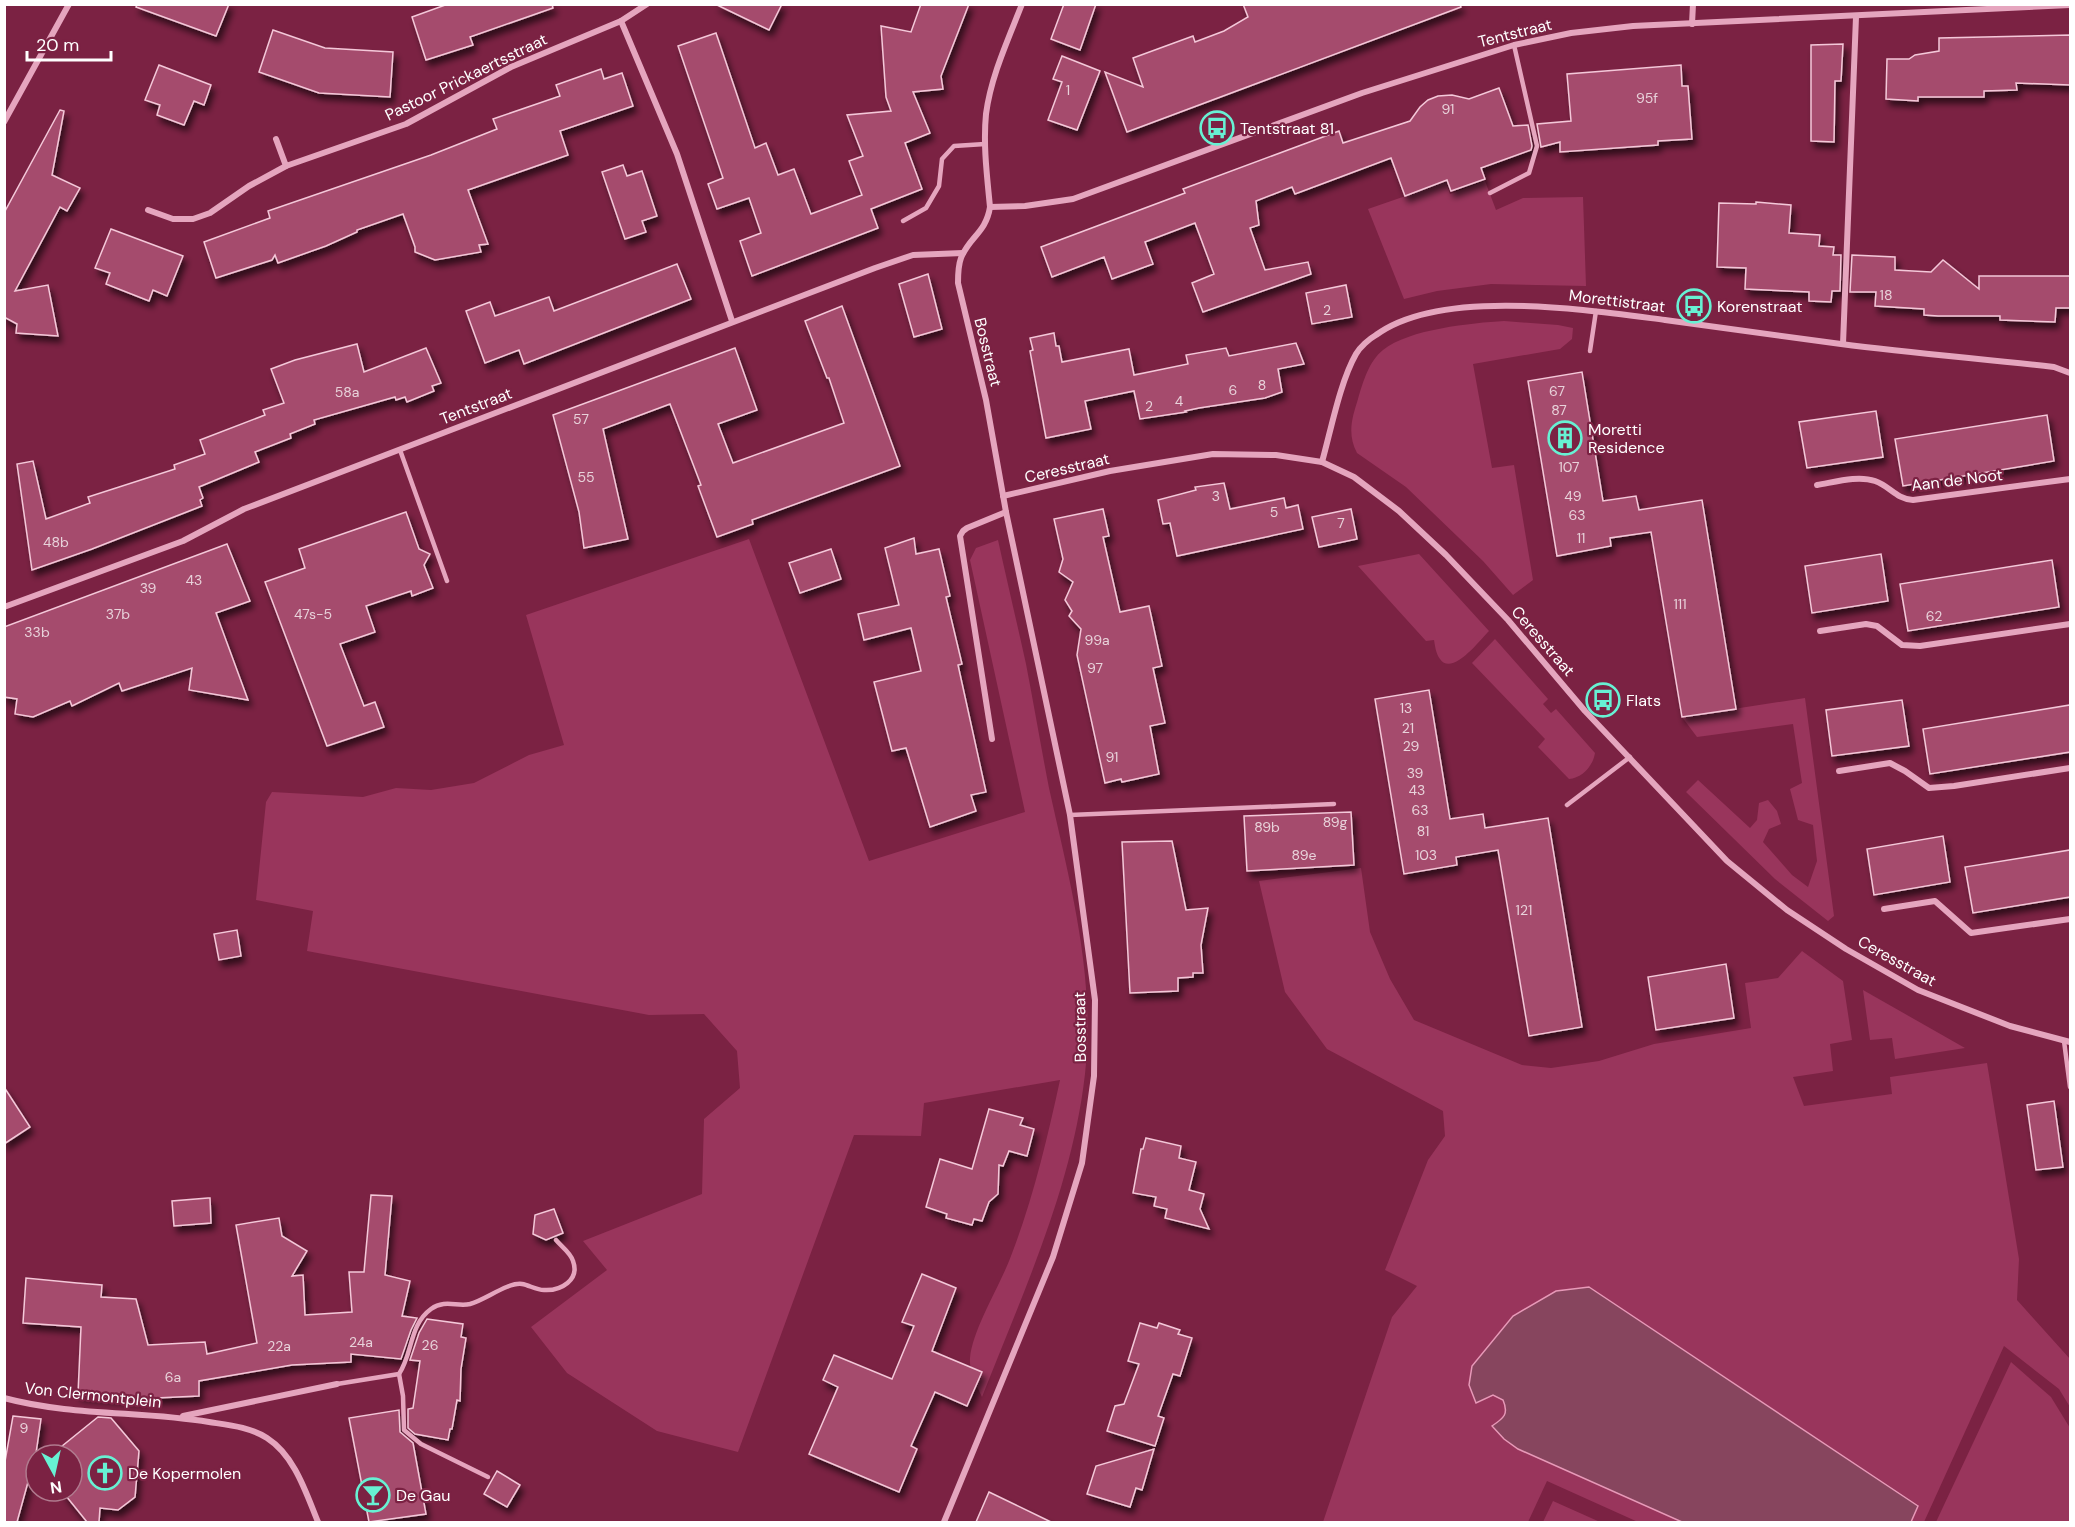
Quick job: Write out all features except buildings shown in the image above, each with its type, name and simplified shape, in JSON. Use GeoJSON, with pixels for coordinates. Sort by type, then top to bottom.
{"type":"FeatureCollection","features":[{"type":"Feature","properties":{"kind":"street"},"geometry":{"type":"LineString","coordinates":[[4,122],[69,4]]}},
{"type":"Feature","properties":{"kind":"street","name":"Pastoor Prickaertsstraat"},"geometry":{"type":"LineString","coordinates":[[148,210],[173,219],[193,219],[210,213],[249,186],[286,166],[406,124],[511,67],[621,21],[647,4]]}},
{"type":"Feature","properties":{"kind":"street"},"geometry":{"type":"LineString","coordinates":[[990,207],[985,144],[986,114],[990,90],[1022,4]]}},
{"type":"Feature","properties":{"kind":"street"},"geometry":{"type":"LineString","coordinates":[[1692,24],[1693,4]]}},
{"type":"Feature","properties":{"kind":"street","name":"Tentstraat"},"geometry":{"type":"LineString","coordinates":[[990,207],[1025,206],[1073,199],[1362,93],[1514,45],[1581,32],[1633,26],[2070,5]]}},
{"type":"Feature","properties":{"kind":"street"},"geometry":{"type":"LineString","coordinates":[[1843,344],[1856,16]]}},
{"type":"Feature","properties":{"kind":"street"},"geometry":{"type":"LineString","coordinates":[[621,21],[677,154],[732,321]]}},
{"type":"Feature","properties":{"kind":"street"},"geometry":{"type":"LineString","coordinates":[[276,139],[286,166]]}},
{"type":"Feature","properties":{"kind":"street","name":"Bosstraat"},"geometry":{"type":"LineString","coordinates":[[944,1522],[1053,1257],[1082,1163],[1094,1076],[1095,1000],[1070,815],[1006,512],[986,400],[958,283],[958,266],[963,253],[982,230],[990,207]]}},
{"type":"Feature","properties":{"kind":"street","name":"Tentstraat"},"geometry":{"type":"LineString","coordinates":[[4,606],[183,541],[244,509],[902,258],[923,254],[963,253]]}},
{"type":"Feature","properties":{"kind":"street","name":"Morettistraat"},"geometry":{"type":"LineString","coordinates":[[1322,462],[1344,384],[1357,352],[1376,334],[1404,319],[1478,306],[1536,306],[1596,312],[1843,344],[2054,367],[2070,373]]}},
{"type":"Feature","properties":{"kind":"street","name":"Ceresstraat"},"geometry":{"type":"LineString","coordinates":[[1004,496],[1110,471],[1213,454],[1276,455],[1322,462],[1354,477],[1400,511],[1446,555],[1508,620],[1585,711],[1727,861],[1787,910],[1846,949],[1918,990],[2010,1026],[2067,1042]]}},
{"type":"Feature","properties":{"kind":"street","name":"Aan de Noot"},"geometry":{"type":"LineString","coordinates":[[1817,485],[1863,478],[1877,481],[1903,499],[1913,500],[2070,479]]}},
{"type":"Feature","properties":{"kind":"street"},"geometry":{"type":"LineString","coordinates":[[992,739],[960,536],[967,528],[1006,512]]}},
{"type":"Feature","properties":{"kind":"street"},"geometry":{"type":"LineString","coordinates":[[1820,631],[1866,624],[1877,626],[1902,645],[1920,646],[2070,624]]}},
{"type":"Feature","properties":{"kind":"street"},"geometry":{"type":"LineString","coordinates":[[1839,771],[1890,763],[1929,788],[2070,768]]}},
{"type":"Feature","properties":{"kind":"street"},"geometry":{"type":"LineString","coordinates":[[1884,909],[1935,901],[1971,933],[2070,919]]}},
{"type":"Feature","properties":{"kind":"street","name":"Von Clermontplein"},"geometry":{"type":"LineString","coordinates":[[179,1417],[336,1384]]}},
{"type":"Feature","properties":{"kind":"street","name":"Von Clermontplein"},"geometry":{"type":"LineString","coordinates":[[4,1398],[53,1407],[179,1417],[238,1427],[267,1438],[292,1462],[318,1522]]}},
{"type":"Feature","properties":{"kind":"lane"},"geometry":{"type":"LineString","coordinates":[[1490,193],[1529,172],[1537,146],[1514,45]]}},
{"type":"Feature","properties":{"kind":"lane"},"geometry":{"type":"LineString","coordinates":[[903,221],[926,208],[939,186],[942,159],[954,146],[985,144]]}},
{"type":"Feature","properties":{"kind":"lane"},"geometry":{"type":"LineString","coordinates":[[1590,351],[1596,312]]}},
{"type":"Feature","properties":{"kind":"lane"},"geometry":{"type":"LineString","coordinates":[[399,450],[447,581]]}},
{"type":"Feature","properties":{"kind":"lane"},"geometry":{"type":"LineString","coordinates":[[1568,805],[1630,757]]}},
{"type":"Feature","properties":{"kind":"lane"},"geometry":{"type":"LineString","coordinates":[[1070,815],[1334,804]]}},
{"type":"Feature","properties":{"kind":"lane"},"geometry":{"type":"LineString","coordinates":[[2067,1042],[2070,1087]]}},
{"type":"Feature","properties":{"kind":"lane"},"geometry":{"type":"LineString","coordinates":[[488,1477],[421,1444],[404,1430],[403,1396],[399,1374],[405,1365],[411,1338],[420,1317],[433,1307],[450,1302],[467,1305],[510,1286],[522,1284],[545,1290],[562,1287],[572,1280],[575,1271],[573,1259],[556,1240]]}},
{"type":"Feature","properties":{"kind":"lane"},"geometry":{"type":"LineString","coordinates":[[336,1384],[399,1374]]}},
{"type":"Feature","properties":{"kind":"shaded area"},"geometry":{"type":"Polygon","coordinates":[[[1485,181],[1496,210],[1523,198],[1583,197],[1586,286],[1491,284],[1437,291],[1404,299],[1368,209],[1446,182],[1450,194],[1485,181]]]}},
{"type":"Feature","properties":{"kind":"shaded area"},"geometry":{"type":"Polygon","coordinates":[[[1504,321],[1573,328],[1572,339],[1560,349],[1473,364],[1492,468],[1514,465],[1533,580],[1513,595],[1483,561],[1406,487],[1357,453],[1351,433],[1364,379],[1370,366],[1383,350],[1394,343],[1424,332],[1504,321]]]}},
{"type":"Feature","properties":{"kind":"shaded area"},"geometry":{"type":"Polygon","coordinates":[[[749,539],[869,861],[1025,812],[970,560],[976,548],[998,540],[1073,895],[1084,966],[1087,1038],[1079,1116],[1058,1199],[982,1397],[971,1368],[972,1346],[981,1320],[1011,1256],[1026,1213],[1045,1147],[1060,1080],[924,1103],[921,1136],[854,1135],[738,1452],[657,1431],[567,1373],[531,1327],[607,1270],[583,1241],[702,1194],[704,1119],[740,1088],[737,1051],[704,1014],[649,1015],[307,951],[313,911],[256,900],[266,802],[272,792],[363,797],[396,788],[431,790],[474,783],[529,755],[564,745],[526,615],[749,539]]]}},
{"type":"Feature","properties":{"kind":"shaded area"},"geometry":{"type":"Polygon","coordinates":[[[1419,554],[1489,631],[1466,655],[1451,663],[1445,663],[1440,659],[1434,640],[1426,641],[1358,566],[1419,554]]]}},
{"type":"Feature","properties":{"kind":"shaded area"},"geometry":{"type":"Polygon","coordinates":[[[1495,639],[1548,699],[1543,704],[1551,713],[1556,709],[1595,753],[1592,762],[1582,774],[1569,779],[1538,747],[1545,739],[1472,663],[1495,639]]]}},
{"type":"Feature","properties":{"kind":"shaded area"},"geometry":{"type":"Polygon","coordinates":[[[1805,698],[1834,916],[1828,921],[1775,879],[1686,792],[1698,780],[1750,828],[1757,820],[1759,803],[1768,800],[1777,811],[1781,824],[1769,829],[1763,842],[1792,875],[1808,887],[1817,861],[1813,825],[1798,820],[1790,789],[1802,783],[1793,724],[1697,737],[1682,717],[1805,698]]]}},
{"type":"Feature","properties":{"kind":"shaded area"},"geometry":{"type":"Polygon","coordinates":[[[1361,868],[1370,932],[1390,979],[1414,1020],[1522,1065],[1551,1068],[1599,1061],[1654,1044],[1751,1028],[1745,983],[1778,978],[1802,951],[1843,981],[1852,1040],[1830,1044],[1833,1071],[1793,1077],[1804,1106],[1892,1094],[1890,1077],[1987,1063],[2019,1259],[2017,1300],[2070,1359],[2070,1407],[2059,1389],[2004,1346],[1924,1522],[1911,1522],[1918,1505],[1589,1287],[1556,1291],[1513,1316],[1477,1403],[1493,1395],[1503,1400],[1506,1409],[1504,1415],[1492,1426],[1518,1449],[1682,1522],[1638,1522],[1547,1481],[1528,1522],[1323,1522],[1392,1317],[1417,1286],[1385,1270],[1428,1160],[1445,1136],[1443,1111],[1327,1049],[1285,992],[1259,881],[1361,868]]]}},
{"type":"Feature","properties":{"kind":"shaded area"},"geometry":{"type":"Polygon","coordinates":[[[1863,990],[1965,1048],[1895,1059],[1892,1038],[1870,1040],[1863,990]]]}},
{"type":"Feature","properties":{"kind":"shaded area"},"geometry":{"type":"Polygon","coordinates":[[[1589,1287],[1918,1506],[1911,1522],[1682,1522],[1518,1449],[1504,1439],[1492,1426],[1504,1415],[1506,1409],[1503,1400],[1493,1395],[1476,1403],[1469,1385],[1472,1366],[1513,1316],[1556,1291],[1589,1287]]]}},
{"type":"Feature","properties":{"kind":"shaded area"},"geometry":{"type":"Polygon","coordinates":[[[2011,1362],[2051,1397],[2070,1428],[2070,1522],[1936,1522],[2011,1362]]]}},
{"type":"Feature","properties":{"kind":"shaded area"},"geometry":{"type":"Polygon","coordinates":[[[1553,1501],[1600,1522],[1543,1522],[1553,1501]]]}},
{"type":"Feature","properties":{"kind":"place","name":"Tentstraat 81"},"geometry":{"type":"Point","coordinates":[1217,128]}},
{"type":"Feature","properties":{"kind":"place","name":"Korenstraat"},"geometry":{"type":"Point","coordinates":[1694,306]}},
{"type":"Feature","properties":{"kind":"place","name":"Moretti Residence"},"geometry":{"type":"Point","coordinates":[1565,438]}},
{"type":"Feature","properties":{"kind":"place","name":"Flats"},"geometry":{"type":"Point","coordinates":[1603,700]}},
{"type":"Feature","properties":{"kind":"place","name":"De Kopermolen"},"geometry":{"type":"Point","coordinates":[105,1473]}},
{"type":"Feature","properties":{"kind":"place","name":"De Gau"},"geometry":{"type":"Point","coordinates":[373,1495]}}]}
